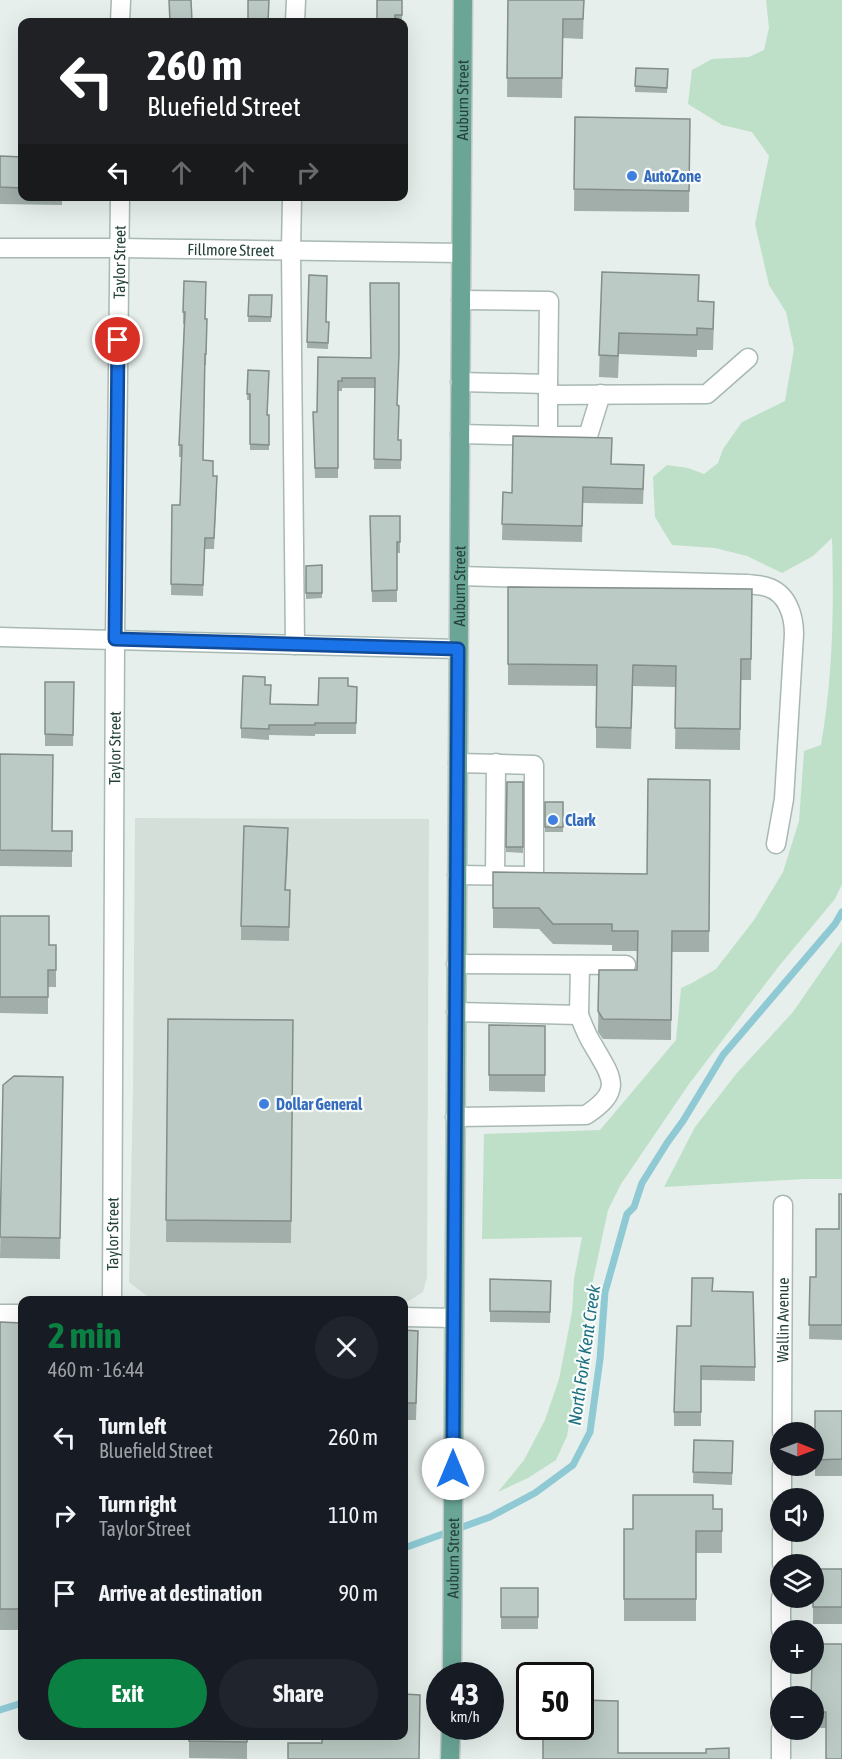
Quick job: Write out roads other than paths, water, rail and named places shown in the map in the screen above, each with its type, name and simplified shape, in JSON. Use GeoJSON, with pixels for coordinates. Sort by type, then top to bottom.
{"type":"FeatureCollection","features":[{"type":"Feature","properties":{"kind":"main road","name":"Auburn Street"},"geometry":{"type":"LineString","coordinates":[[452,1662],[463,0]]}},
{"type":"Feature","properties":{"kind":"main road"},"geometry":{"type":"LineString","coordinates":[[450,1759],[451,1740]]}},
{"type":"Feature","properties":{"kind":"street"},"geometry":{"type":"LineString","coordinates":[[120,18],[121,0]]}},
{"type":"Feature","properties":{"kind":"street"},"geometry":{"type":"LineString","coordinates":[[295,18],[296,0]]}},
{"type":"Feature","properties":{"kind":"street","name":"Taylor Street"},"geometry":{"type":"LineString","coordinates":[[111,1296],[120,201]]}},
{"type":"Feature","properties":{"kind":"street"},"geometry":{"type":"LineString","coordinates":[[292,201],[294,645]]}},
{"type":"Feature","properties":{"kind":"street","name":"Fillmore Street"},"geometry":{"type":"LineString","coordinates":[[0,249],[119,248],[461,254]]}},
{"type":"Feature","properties":{"kind":"street"},"geometry":{"type":"LineString","coordinates":[[461,300],[549,301],[548,436]]}},
{"type":"Feature","properties":{"kind":"street"},"geometry":{"type":"LineString","coordinates":[[460,382],[601,394],[707,394],[748,358]]}},
{"type":"Feature","properties":{"kind":"street"},"geometry":{"type":"LineString","coordinates":[[460,434],[588,436],[601,394]]}},
{"type":"Feature","properties":{"kind":"street"},"geometry":{"type":"LineString","coordinates":[[460,576],[747,584],[768,587],[782,596],[788,603],[794,634],[784,799],[776,844]]}},
{"type":"Feature","properties":{"kind":"street"},"geometry":{"type":"LineString","coordinates":[[0,637],[458,649]]}},
{"type":"Feature","properties":{"kind":"street"},"geometry":{"type":"LineString","coordinates":[[457,875],[534,876],[534,765],[458,763]]}},
{"type":"Feature","properties":{"kind":"street"},"geometry":{"type":"LineString","coordinates":[[495,876],[496,764]]}},
{"type":"Feature","properties":{"kind":"street"},"geometry":{"type":"LineString","coordinates":[[456,964],[626,965]]}},
{"type":"Feature","properties":{"kind":"street"},"geometry":{"type":"LineString","coordinates":[[455,1117],[586,1115],[600,1106],[609,1096],[611,1083],[606,1066],[592,1044],[579,1015],[580,965]]}},
{"type":"Feature","properties":{"kind":"street"},"geometry":{"type":"LineString","coordinates":[[456,1012],[579,1015]]}},
{"type":"Feature","properties":{"kind":"street","name":"Wallin Avenue"},"geometry":{"type":"LineString","coordinates":[[782,1422],[783,1205]]}},
{"type":"Feature","properties":{"kind":"street"},"geometry":{"type":"LineString","coordinates":[[0,1314],[18,1314]]}},
{"type":"Feature","properties":{"kind":"street"},"geometry":{"type":"LineString","coordinates":[[408,1317],[454,1318]]}},
{"type":"Feature","properties":{"kind":"street"},"geometry":{"type":"LineString","coordinates":[[781,1740],[781,1759]]}},
{"type":"Feature","properties":{"kind":"waterway","name":"North Fork Kent Creek"},"geometry":{"type":"LineString","coordinates":[[408,1547],[490,1517],[535,1493],[573,1465],[590,1432],[600,1359],[605,1292],[627,1214],[634,1207],[642,1183],[723,1055],[835,924],[842,912]]}},
{"type":"Feature","properties":{"kind":"waterway","name":"North Fork Kent Creek"},"geometry":{"type":"LineString","coordinates":[[0,1710],[18,1704]]}},
{"type":"Feature","properties":{"kind":"place","name":"AutoZone"},"geometry":{"type":"Point","coordinates":[632,176]}},
{"type":"Feature","properties":{"kind":"place","name":"Clark"},"geometry":{"type":"Point","coordinates":[553,820]}},
{"type":"Feature","properties":{"kind":"place","name":"Dollar General"},"geometry":{"type":"Point","coordinates":[264,1104]}}]}
